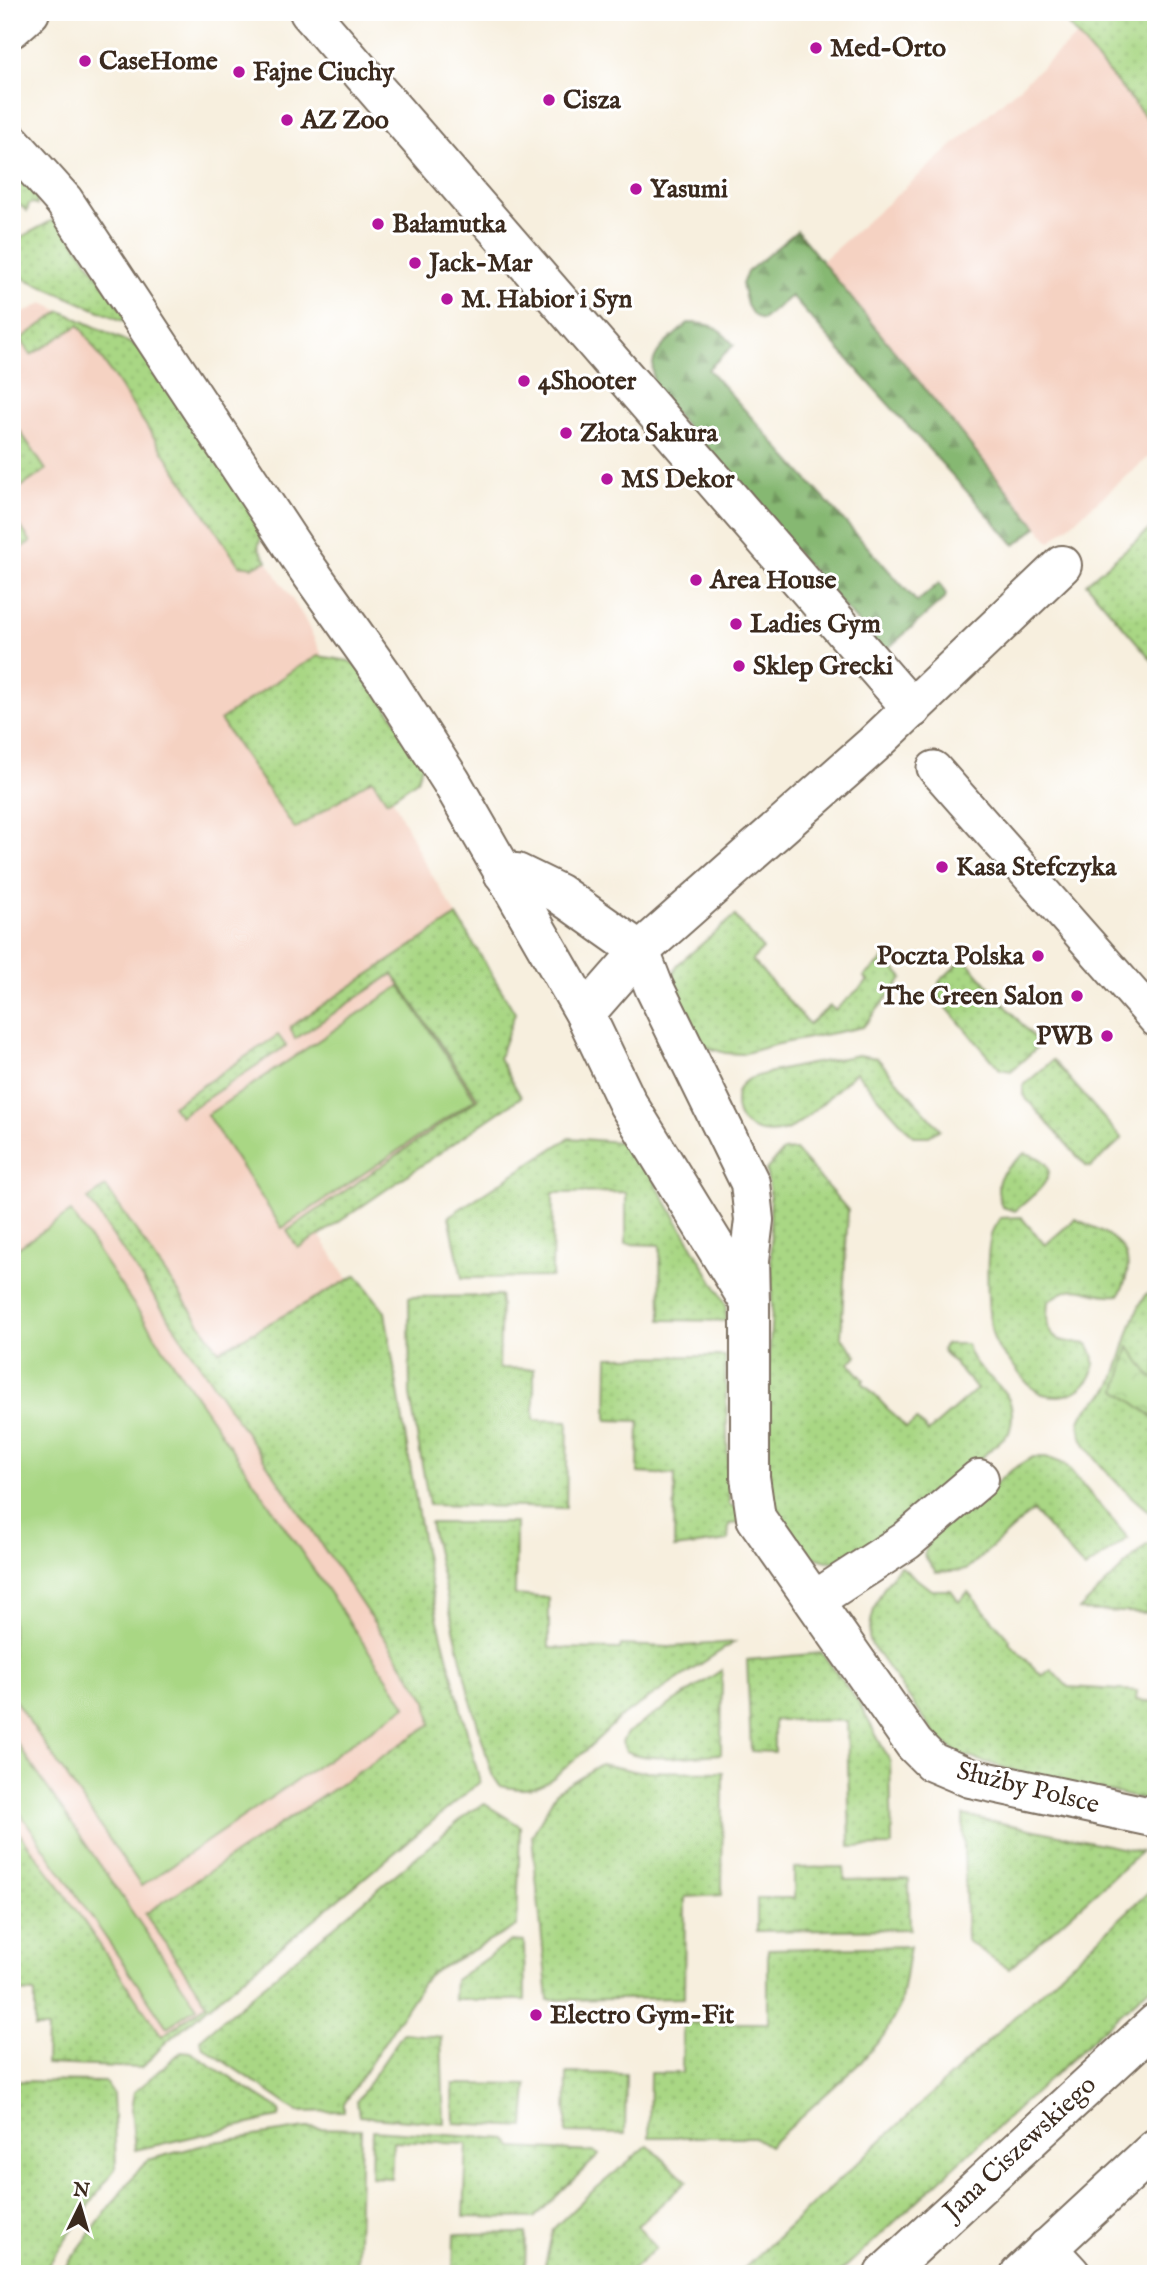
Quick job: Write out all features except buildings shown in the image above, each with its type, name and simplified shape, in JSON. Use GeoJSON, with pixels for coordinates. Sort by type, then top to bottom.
{"type":"FeatureCollection","features":[{"type":"Feature","properties":{"kind":"street"},"geometry":{"type":"LineString","coordinates":[[12,28],[30,12]]}},
{"type":"Feature","properties":{"kind":"street"},"geometry":{"type":"LineString","coordinates":[[309,12],[912,709]]}},
{"type":"Feature","properties":{"kind":"street"},"geometry":{"type":"LineString","coordinates":[[12,143],[75,216],[300,558],[385,678],[451,781],[585,1014],[628,1104],[750,1303]]}},
{"type":"Feature","properties":{"kind":"street"},"geometry":{"type":"LineString","coordinates":[[585,1014],[640,951],[912,709],[1062,565]]}},
{"type":"Feature","properties":{"kind":"street"},"geometry":{"type":"LineString","coordinates":[[934,768],[1156,1020]]}},
{"type":"Feature","properties":{"kind":"street"},"geometry":{"type":"LineString","coordinates":[[503,873],[517,873],[558,894],[640,951]]}},
{"type":"Feature","properties":{"kind":"street","name":"Służby Polsce"},"geometry":{"type":"LineString","coordinates":[[640,951],[654,987],[750,1183],[754,1220],[749,1261],[750,1466],[756,1518],[914,1744],[932,1762],[970,1778],[1156,1818]]}},
{"type":"Feature","properties":{"kind":"street"},"geometry":{"type":"LineString","coordinates":[[815,1600],[906,1541],[979,1479]]}},
{"type":"Feature","properties":{"kind":"street","name":"Jana Ciszewskiego"},"geometry":{"type":"LineString","coordinates":[[884,2274],[1156,2023]]}},
{"type":"Feature","properties":{"kind":"street"},"geometry":{"type":"LineString","coordinates":[[1020,2274],[1059,2261],[1156,2148]]}},
{"type":"Feature","properties":{"kind":"shaded area"},"geometry":{"type":"Polygon","coordinates":[[[1077,36],[1156,129],[1156,451],[1050,542],[822,261],[1077,36]]]}},
{"type":"Feature","properties":{"kind":"shaded area"},"geometry":{"type":"Polygon","coordinates":[[[43,303],[147,351],[265,524],[258,547],[303,616],[423,860],[515,1013],[499,1058],[521,1097],[320,1236],[371,1315],[398,1500],[477,1783],[166,2042],[63,1891],[12,1823],[12,319],[43,303]]]}},
{"type":"Feature","properties":{"kind":"green space"},"geometry":{"type":"Polygon","coordinates":[[[1057,12],[1156,12],[1156,129],[1057,12]]]}},
{"type":"Feature","properties":{"kind":"green space"},"geometry":{"type":"Polygon","coordinates":[[[12,155],[37,197],[37,205],[29,204],[27,211],[12,199],[12,155]]]}},
{"type":"Feature","properties":{"kind":"green space"},"geometry":{"type":"Polygon","coordinates":[[[53,220],[65,228],[132,325],[12,273],[12,242],[53,220]]]}},
{"type":"Feature","properties":{"kind":"green space"},"geometry":{"type":"Polygon","coordinates":[[[797,231],[1037,527],[1015,545],[791,296],[762,320],[753,315],[747,305],[742,284],[747,272],[797,231]]]}},
{"type":"Feature","properties":{"kind":"green space"},"geometry":{"type":"Polygon","coordinates":[[[61,311],[147,351],[265,524],[258,547],[267,561],[253,567],[239,565],[79,325],[31,355],[21,339],[61,311]]]}},
{"type":"Feature","properties":{"kind":"green space"},"geometry":{"type":"Polygon","coordinates":[[[688,323],[714,327],[734,345],[708,369],[917,602],[939,583],[946,594],[945,598],[886,650],[880,648],[656,392],[652,368],[654,359],[664,345],[688,323]]]}},
{"type":"Feature","properties":{"kind":"green space"},"geometry":{"type":"Polygon","coordinates":[[[12,419],[46,470],[12,493],[12,419]]]}},
{"type":"Feature","properties":{"kind":"green space"},"geometry":{"type":"Polygon","coordinates":[[[12,514],[31,542],[12,554],[12,514]]]}},
{"type":"Feature","properties":{"kind":"green space"},"geometry":{"type":"Polygon","coordinates":[[[1156,524],[1153,603],[1156,614],[1156,665],[1086,583],[1156,524]]]}},
{"type":"Feature","properties":{"kind":"green space"},"geometry":{"type":"Polygon","coordinates":[[[318,656],[349,661],[363,670],[423,763],[417,780],[387,801],[372,779],[295,829],[220,720],[318,656]]]}},
{"type":"Feature","properties":{"kind":"green space"},"geometry":{"type":"Polygon","coordinates":[[[457,916],[515,1013],[499,1058],[521,1097],[298,1248],[287,1231],[478,1099],[393,974],[295,1039],[290,1027],[457,916]]]}},
{"type":"Feature","properties":{"kind":"green space"},"geometry":{"type":"Polygon","coordinates":[[[735,916],[763,949],[752,960],[809,1024],[830,1006],[835,1010],[868,981],[864,977],[885,958],[903,978],[863,1027],[742,1054],[725,1053],[706,1047],[690,1034],[669,984],[678,964],[735,916]]]}},
{"type":"Feature","properties":{"kind":"green space"},"geometry":{"type":"Polygon","coordinates":[[[964,958],[1040,1045],[1011,1071],[1000,1069],[939,999],[939,982],[964,958]]]}},
{"type":"Feature","properties":{"kind":"green space"},"geometry":{"type":"Polygon","coordinates":[[[400,986],[475,1099],[282,1228],[207,1115],[400,986]]]}},
{"type":"Feature","properties":{"kind":"green space"},"geometry":{"type":"Polygon","coordinates":[[[278,1035],[286,1046],[180,1116],[172,1106],[278,1035]]]}},
{"type":"Feature","properties":{"kind":"green space"},"geometry":{"type":"Polygon","coordinates":[[[858,1055],[877,1058],[940,1129],[929,1136],[913,1136],[856,1072],[814,1111],[791,1128],[772,1133],[763,1132],[747,1126],[741,1119],[737,1111],[737,1093],[744,1082],[751,1078],[858,1055]]]}},
{"type":"Feature","properties":{"kind":"green space"},"geometry":{"type":"Polygon","coordinates":[[[1053,1060],[1122,1139],[1091,1167],[1086,1166],[1023,1095],[1023,1086],[1053,1060]]]}},
{"type":"Feature","properties":{"kind":"green space"},"geometry":{"type":"Polygon","coordinates":[[[569,1138],[632,1143],[726,1304],[726,1321],[661,1320],[660,1245],[626,1244],[626,1192],[553,1193],[552,1277],[462,1278],[449,1216],[569,1138]]]}},
{"type":"Feature","properties":{"kind":"green space"},"geometry":{"type":"Polygon","coordinates":[[[795,1150],[848,1210],[841,1337],[857,1356],[849,1363],[864,1380],[862,1382],[906,1428],[917,1420],[928,1432],[977,1389],[942,1350],[946,1344],[967,1344],[971,1357],[1005,1392],[1012,1416],[1009,1433],[930,1504],[846,1562],[827,1561],[807,1555],[777,1512],[769,1483],[767,1396],[772,1310],[770,1193],[766,1170],[783,1151],[795,1150]]]}},
{"type":"Feature","properties":{"kind":"green space"},"geometry":{"type":"Polygon","coordinates":[[[1025,1153],[1040,1158],[1047,1165],[1049,1172],[1040,1188],[1015,1211],[1002,1207],[999,1181],[1005,1170],[1025,1153]]]}},
{"type":"Feature","properties":{"kind":"green space"},"geometry":{"type":"Polygon","coordinates":[[[106,1187],[219,1351],[357,1275],[385,1312],[438,1621],[480,1782],[166,2042],[142,2068],[46,2064],[47,2028],[35,2028],[35,1993],[12,1992],[12,1823],[63,1891],[162,2036],[207,2004],[145,1914],[431,1724],[427,1701],[88,1199],[106,1187]]]}},
{"type":"Feature","properties":{"kind":"green space"},"geometry":{"type":"Polygon","coordinates":[[[71,1212],[406,1706],[141,1886],[12,1696],[12,1252],[71,1212]]]}},
{"type":"Feature","properties":{"kind":"green space"},"geometry":{"type":"Polygon","coordinates":[[[1021,1217],[1045,1245],[1075,1219],[1112,1238],[1126,1255],[1126,1279],[1119,1295],[1076,1289],[1059,1294],[1048,1302],[1048,1324],[1053,1336],[1066,1342],[1088,1344],[1093,1355],[1091,1376],[1077,1391],[1066,1395],[1043,1394],[1032,1387],[1000,1351],[993,1334],[988,1289],[988,1256],[992,1232],[1000,1218],[1021,1217]]]}},
{"type":"Feature","properties":{"kind":"green space"},"geometry":{"type":"Polygon","coordinates":[[[1156,1293],[1156,1517],[1096,1460],[1081,1433],[1080,1422],[1085,1411],[1111,1386],[1141,1302],[1146,1294],[1156,1293]]]}},
{"type":"Feature","properties":{"kind":"green space"},"geometry":{"type":"Polygon","coordinates":[[[501,1296],[499,1368],[534,1369],[534,1420],[568,1421],[566,1508],[429,1505],[410,1395],[409,1297],[501,1296]]]}},
{"type":"Feature","properties":{"kind":"green space"},"geometry":{"type":"Polygon","coordinates":[[[1129,1346],[1151,1377],[1156,1379],[1156,1419],[1117,1390],[1129,1346]]]}},
{"type":"Feature","properties":{"kind":"green space"},"geometry":{"type":"Polygon","coordinates":[[[725,1356],[729,1505],[739,1508],[745,1523],[729,1524],[728,1541],[674,1548],[675,1475],[638,1473],[639,1421],[607,1420],[608,1357],[725,1356]]]}},
{"type":"Feature","properties":{"kind":"green space"},"geometry":{"type":"Polygon","coordinates":[[[1033,1457],[1046,1457],[1065,1464],[1128,1538],[1085,1569],[1033,1511],[966,1570],[936,1572],[924,1555],[930,1538],[1013,1469],[1033,1457]]]}},
{"type":"Feature","properties":{"kind":"green space"},"geometry":{"type":"Polygon","coordinates":[[[430,1523],[516,1523],[515,1595],[549,1598],[549,1648],[620,1649],[621,1645],[670,1647],[734,1642],[618,1719],[579,1756],[545,1783],[528,1789],[500,1786],[492,1774],[469,1694],[430,1523]]]}},
{"type":"Feature","properties":{"kind":"green space"},"geometry":{"type":"Polygon","coordinates":[[[1147,1544],[1156,1546],[1156,1574],[1147,1613],[1079,1610],[1147,1544]]]}},
{"type":"Feature","properties":{"kind":"green space"},"geometry":{"type":"Polygon","coordinates":[[[900,1566],[931,1590],[951,1590],[959,1601],[968,1592],[1009,1642],[1042,1676],[1051,1669],[1068,1687],[1137,1691],[1136,1700],[1156,1702],[1156,1802],[1015,1771],[961,1755],[938,1739],[869,1641],[871,1619],[877,1601],[900,1566]]]}},
{"type":"Feature","properties":{"kind":"green space"},"geometry":{"type":"Polygon","coordinates":[[[822,1653],[859,1703],[890,1761],[892,1846],[850,1847],[847,1721],[774,1720],[774,1752],[751,1751],[747,1660],[822,1653]]]}},
{"type":"Feature","properties":{"kind":"green space"},"geometry":{"type":"Polygon","coordinates":[[[722,1670],[721,1754],[647,1757],[626,1751],[622,1742],[627,1733],[722,1670]]]}},
{"type":"Feature","properties":{"kind":"green space"},"geometry":{"type":"Polygon","coordinates":[[[12,1736],[197,2007],[167,2027],[12,1801],[12,1736]]]}},
{"type":"Feature","properties":{"kind":"green space"},"geometry":{"type":"Polygon","coordinates":[[[601,1764],[634,1771],[723,1772],[722,1895],[685,1897],[684,1998],[548,2000],[532,1836],[557,1791],[601,1764]]]}},
{"type":"Feature","properties":{"kind":"green space"},"geometry":{"type":"Polygon","coordinates":[[[485,1804],[520,1826],[517,1926],[428,1975],[344,2104],[344,2111],[298,2112],[203,2047],[200,2039],[472,1810],[485,1804]]]}},
{"type":"Feature","properties":{"kind":"green space"},"geometry":{"type":"Polygon","coordinates":[[[963,1815],[1141,1852],[1009,1969],[967,1941],[963,1815]]]}},
{"type":"Feature","properties":{"kind":"green space"},"geometry":{"type":"Polygon","coordinates":[[[844,1867],[845,1880],[909,1879],[910,1929],[757,1931],[757,1898],[794,1898],[794,1868],[844,1867]]]}},
{"type":"Feature","properties":{"kind":"green space"},"geometry":{"type":"Polygon","coordinates":[[[1156,1885],[1156,1981],[838,2274],[738,2274],[1156,1885]]]}},
{"type":"Feature","properties":{"kind":"green space"},"geometry":{"type":"Polygon","coordinates":[[[511,1941],[524,1942],[525,2000],[454,2000],[455,1980],[511,1941]]]}},
{"type":"Feature","properties":{"kind":"green space"},"geometry":{"type":"Polygon","coordinates":[[[910,1946],[900,2006],[885,2034],[861,2062],[769,2146],[754,2137],[649,2137],[650,2073],[682,2073],[683,2023],[768,2023],[768,1949],[910,1946]]]}},
{"type":"Feature","properties":{"kind":"green space"},"geometry":{"type":"Polygon","coordinates":[[[403,2033],[441,2037],[444,2123],[359,2116],[357,2101],[403,2033]]]}},
{"type":"Feature","properties":{"kind":"green space"},"geometry":{"type":"Polygon","coordinates":[[[182,2051],[190,2052],[280,2110],[279,2117],[135,2150],[131,2109],[134,2092],[182,2051]]]}},
{"type":"Feature","properties":{"kind":"green space"},"geometry":{"type":"Polygon","coordinates":[[[567,2073],[626,2074],[625,2134],[566,2133],[567,2073]]]}},
{"type":"Feature","properties":{"kind":"green space"},"geometry":{"type":"Polygon","coordinates":[[[12,2081],[105,2082],[113,2094],[116,2167],[42,2274],[12,2274],[12,2081]]]}},
{"type":"Feature","properties":{"kind":"green space"},"geometry":{"type":"Polygon","coordinates":[[[453,2084],[527,2085],[524,2127],[454,2123],[453,2084]]]}},
{"type":"Feature","properties":{"kind":"green space"},"geometry":{"type":"Polygon","coordinates":[[[306,2128],[361,2129],[357,2274],[60,2274],[148,2160],[215,2142],[306,2128]]]}},
{"type":"Feature","properties":{"kind":"green space"},"geometry":{"type":"Polygon","coordinates":[[[372,2130],[507,2139],[514,2148],[594,2152],[599,2155],[534,2218],[464,2217],[467,2144],[393,2141],[391,2178],[371,2177],[372,2130]]]}},
{"type":"Feature","properties":{"kind":"green space"},"geometry":{"type":"Polygon","coordinates":[[[648,2145],[687,2181],[637,2226],[656,2248],[627,2274],[543,2274],[553,2229],[587,2196],[648,2145]]]}},
{"type":"Feature","properties":{"kind":"green space"},"geometry":{"type":"Polygon","coordinates":[[[526,2233],[525,2274],[453,2274],[454,2234],[526,2233]]]}},
{"type":"Feature","properties":{"kind":"place","name":"Med-Orto"},"geometry":{"type":"Point","coordinates":[816,48]}},
{"type":"Feature","properties":{"kind":"place","name":"CaseHome"},"geometry":{"type":"Point","coordinates":[85,61]}},
{"type":"Feature","properties":{"kind":"place","name":"Fajne Ciuchy"},"geometry":{"type":"Point","coordinates":[239,72]}},
{"type":"Feature","properties":{"kind":"place","name":"Cisza"},"geometry":{"type":"Point","coordinates":[549,100]}},
{"type":"Feature","properties":{"kind":"place","name":"AZ Zoo"},"geometry":{"type":"Point","coordinates":[287,120]}},
{"type":"Feature","properties":{"kind":"place","name":"Yasumi"},"geometry":{"type":"Point","coordinates":[636,189]}},
{"type":"Feature","properties":{"kind":"place","name":"Bałamutka"},"geometry":{"type":"Point","coordinates":[378,224]}},
{"type":"Feature","properties":{"kind":"place","name":"Jack-Mar"},"geometry":{"type":"Point","coordinates":[415,263]}},
{"type":"Feature","properties":{"kind":"place","name":"M. Habior i Syn"},"geometry":{"type":"Point","coordinates":[447,299]}},
{"type":"Feature","properties":{"kind":"place","name":"4Shooter"},"geometry":{"type":"Point","coordinates":[524,381]}},
{"type":"Feature","properties":{"kind":"place","name":"Złota Sakura"},"geometry":{"type":"Point","coordinates":[566,433]}},
{"type":"Feature","properties":{"kind":"place","name":"MS Dekor"},"geometry":{"type":"Point","coordinates":[607,479]}},
{"type":"Feature","properties":{"kind":"place","name":"Area House"},"geometry":{"type":"Point","coordinates":[696,580]}},
{"type":"Feature","properties":{"kind":"place","name":"Ladies Gym"},"geometry":{"type":"Point","coordinates":[736,624]}},
{"type":"Feature","properties":{"kind":"place","name":"Sklep Grecki"},"geometry":{"type":"Point","coordinates":[739,666]}},
{"type":"Feature","properties":{"kind":"place","name":"Kasa Stefczyka"},"geometry":{"type":"Point","coordinates":[942,867]}},
{"type":"Feature","properties":{"kind":"place","name":"Poczta Polska"},"geometry":{"type":"Point","coordinates":[1038,956]}},
{"type":"Feature","properties":{"kind":"place","name":"The Green Salon"},"geometry":{"type":"Point","coordinates":[1077,996]}},
{"type":"Feature","properties":{"kind":"place","name":"PWB"},"geometry":{"type":"Point","coordinates":[1107,1036]}},
{"type":"Feature","properties":{"kind":"place","name":"Electro Gym-Fit"},"geometry":{"type":"Point","coordinates":[536,2015]}}]}
